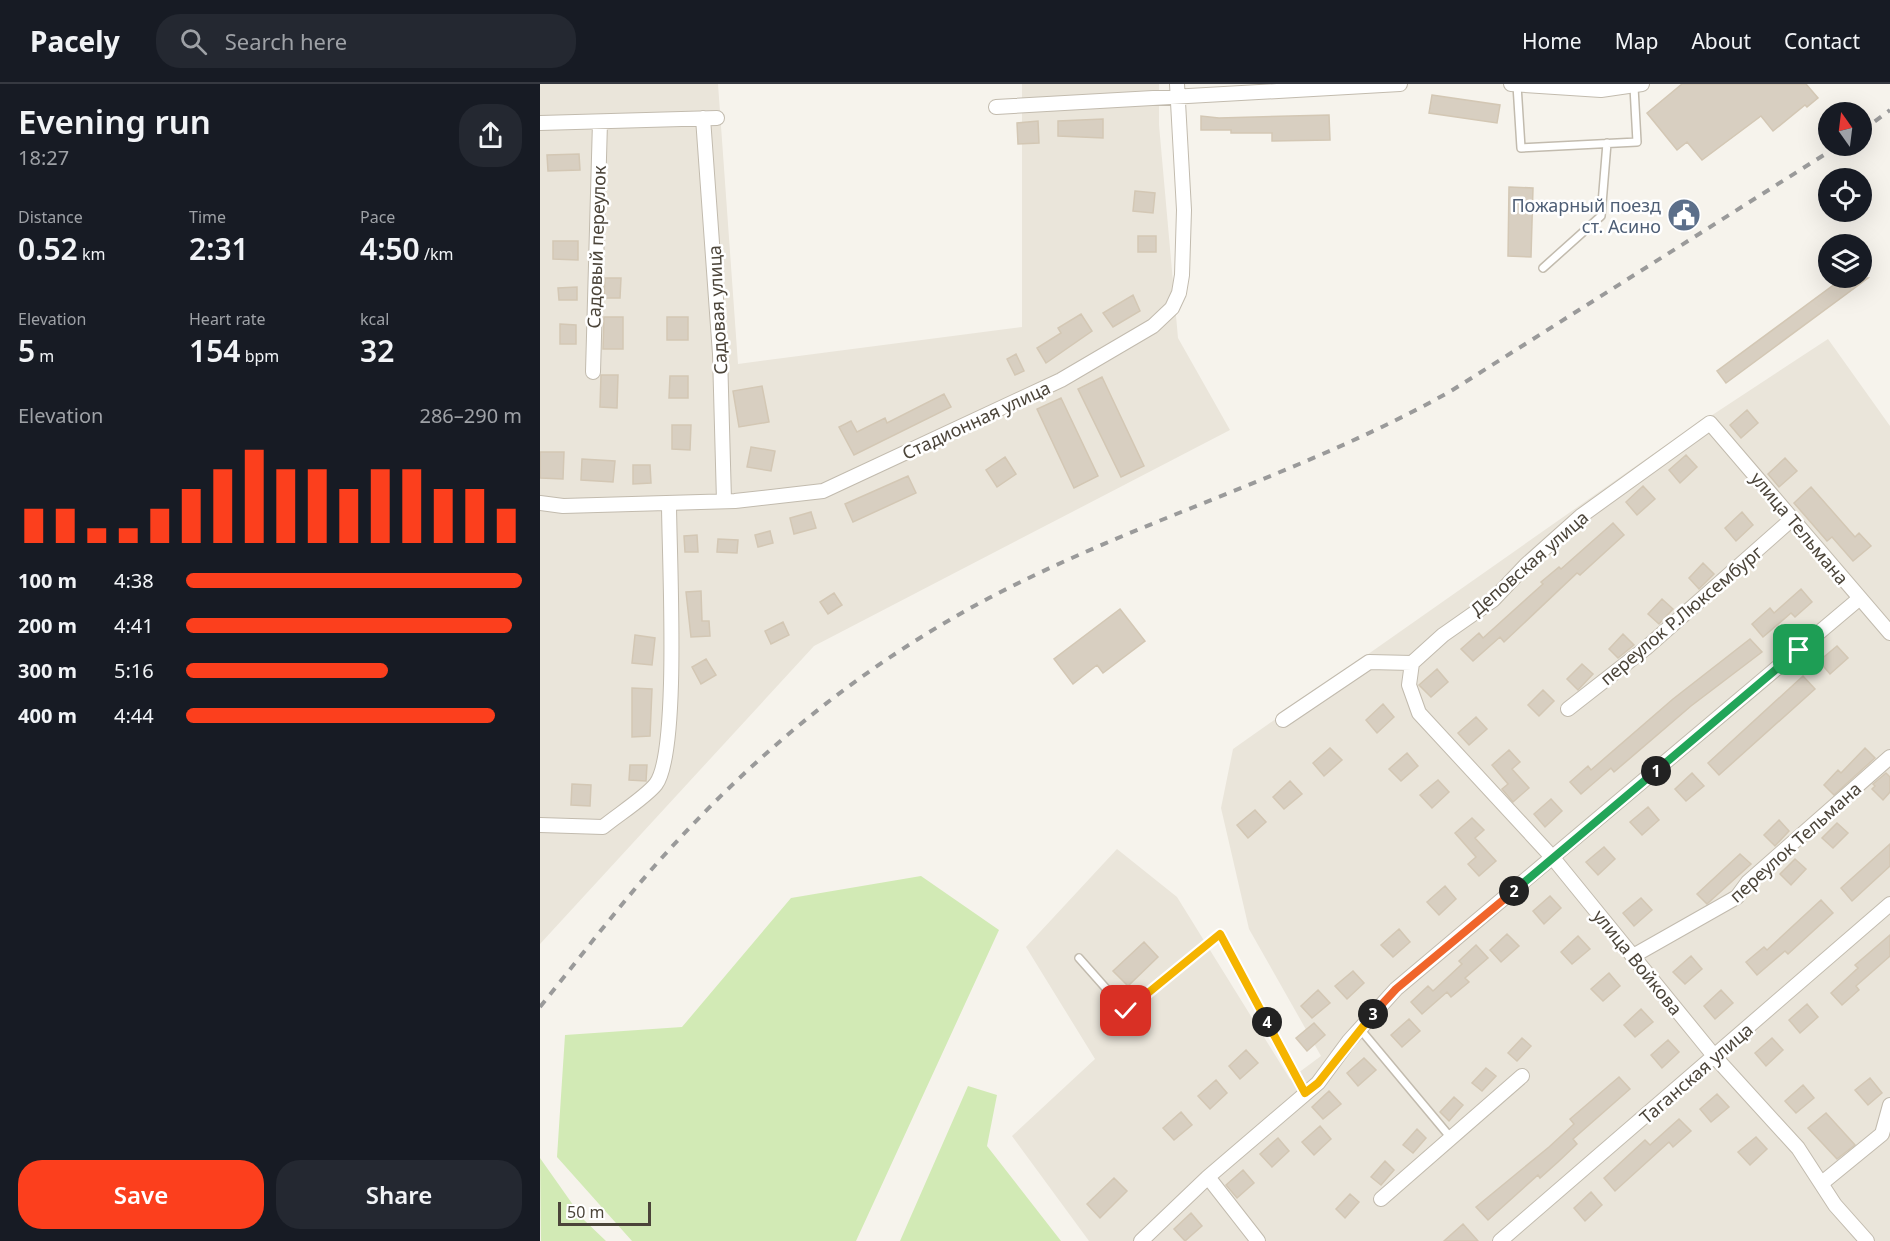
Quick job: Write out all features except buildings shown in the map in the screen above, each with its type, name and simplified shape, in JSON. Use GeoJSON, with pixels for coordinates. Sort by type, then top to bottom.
{"type":"FeatureCollection","features":[{"type":"Feature","properties":{"kind":"street"},"geometry":{"type":"LineString","coordinates":[[996,107],[1177,90],[1400,84]]}},
{"type":"Feature","properties":{"kind":"street"},"geometry":{"type":"LineString","coordinates":[[1511,84],[1601,90],[1638,86]]}},
{"type":"Feature","properties":{"kind":"street","name":"Стадионная улица"},"geometry":{"type":"LineString","coordinates":[[540,503],[563,506],[724,501],[823,492],[1061,380],[1153,326],[1172,308],[1179,293],[1182,275],[1184,210],[1177,90]]}},
{"type":"Feature","properties":{"kind":"street","name":"Садовая улица"},"geometry":{"type":"LineString","coordinates":[[600,122],[710,118],[724,501]]}},
{"type":"Feature","properties":{"kind":"street"},"geometry":{"type":"LineString","coordinates":[[540,123],[600,122]]}},
{"type":"Feature","properties":{"kind":"street","name":"Садовый переулок"},"geometry":{"type":"LineString","coordinates":[[593,372],[600,122]]}},
{"type":"Feature","properties":{"kind":"street","name":"улица Тельмана"},"geometry":{"type":"LineString","coordinates":[[1710,423],[1890,633]]}},
{"type":"Feature","properties":{"kind":"street","name":"Деповская улица"},"geometry":{"type":"LineString","coordinates":[[1412,663],[1443,635],[1493,600],[1526,565],[1581,516],[1710,423]]}},
{"type":"Feature","properties":{"kind":"street"},"geometry":{"type":"LineString","coordinates":[[540,825],[603,827],[656,784],[667,756],[670,710],[669,503]]}},
{"type":"Feature","properties":{"kind":"street","name":"переулок Р.Люксембург"},"geometry":{"type":"LineString","coordinates":[[1568,709],[1646,648],[1792,519]]}},
{"type":"Feature","properties":{"kind":"street"},"geometry":{"type":"LineString","coordinates":[[1141,1241],[1208,1177],[1318,1083],[1360,1029],[1396,989],[1860,598]]}},
{"type":"Feature","properties":{"kind":"street"},"geometry":{"type":"LineString","coordinates":[[1283,720],[1369,662],[1412,663]]}},
{"type":"Feature","properties":{"kind":"street","name":"улица Войкова"},"geometry":{"type":"LineString","coordinates":[[1412,663],[1409,685],[1419,713],[1553,858],[1715,1057],[1798,1148],[1835,1205],[1867,1241]]}},
{"type":"Feature","properties":{"kind":"street","name":"переулок Тельмана"},"geometry":{"type":"LineString","coordinates":[[1633,956],[1737,897],[1748,882],[1890,758]]}},
{"type":"Feature","properties":{"kind":"street","name":"Таганская улица"},"geometry":{"type":"LineString","coordinates":[[1500,1241],[1890,904]]}},
{"type":"Feature","properties":{"kind":"street"},"geometry":{"type":"LineString","coordinates":[[1381,1199],[1522,1076]]}},
{"type":"Feature","properties":{"kind":"street"},"geometry":{"type":"LineString","coordinates":[[1822,1183],[1882,1134],[1890,1105]]}},
{"type":"Feature","properties":{"kind":"street"},"geometry":{"type":"LineString","coordinates":[[1208,1177],[1258,1241]]}},
{"type":"Feature","properties":{"kind":"lane"},"geometry":{"type":"LineString","coordinates":[[1517,85],[1521,148],[1637,142],[1638,86]]}},
{"type":"Feature","properties":{"kind":"lane"},"geometry":{"type":"LineString","coordinates":[[1543,268],[1601,216],[1607,143]]}},
{"type":"Feature","properties":{"kind":"lane"},"geometry":{"type":"LineString","coordinates":[[1079,958],[1126,1011],[1220,934],[1305,1093]]}},
{"type":"Feature","properties":{"kind":"lane"},"geometry":{"type":"LineString","coordinates":[[1360,1029],[1451,1138]]}},
{"type":"Feature","properties":{"kind":"shaded area"},"geometry":{"type":"Polygon","coordinates":[[[540,84],[718,84],[738,364],[1022,327],[1022,84],[1159,84],[1159,125],[1178,338],[1230,430],[814,646],[540,944],[540,84]]]}},
{"type":"Feature","properties":{"kind":"shaded area"},"geometry":{"type":"Polygon","coordinates":[[[1828,339],[1890,426],[1890,1241],[1089,1241],[1012,1136],[1095,1059],[1026,947],[1117,849],[1177,897],[1290,1079],[1321,1056],[1249,929],[1221,808],[1233,749],[1653,454],[1828,339]]]}},
{"type":"Feature","properties":{"kind":"green space"},"geometry":{"type":"Polygon","coordinates":[[[921,876],[999,930],[856,1241],[632,1241],[557,1157],[565,1035],[682,1027],[791,898],[921,876]]]}},
{"type":"Feature","properties":{"kind":"green space"},"geometry":{"type":"Polygon","coordinates":[[[968,1086],[997,1095],[987,1146],[1061,1241],[900,1241],[968,1086]]]}},
{"type":"Feature","properties":{"kind":"green space"},"geometry":{"type":"Polygon","coordinates":[[[540,1158],[583,1219],[606,1241],[541,1241],[540,1158]]]}},
{"type":"Feature","properties":{"kind":"railway"},"geometry":{"type":"LineString","coordinates":[[1872,124],[1890,110]]}},
{"type":"Feature","properties":{"kind":"railway"},"geometry":{"type":"LineString","coordinates":[[540,1007],[608,921],[714,802],[786,736],[824,705],[904,648],[989,598],[1046,570],[1338,447],[1451,391],[1822,156]]}},
{"type":"Feature","properties":{"kind":"place","name":"Пожарный поезд ст. Асино"},"geometry":{"type":"Point","coordinates":[1684,215]}},
{"type":"Feature","properties":{"kind":"route"},"geometry":{"type":"LineString","coordinates":[[1126,1011],[1220,934],[1305,1093],[1318,1083],[1349,1041],[1396,989],[1799,650]]}}]}
